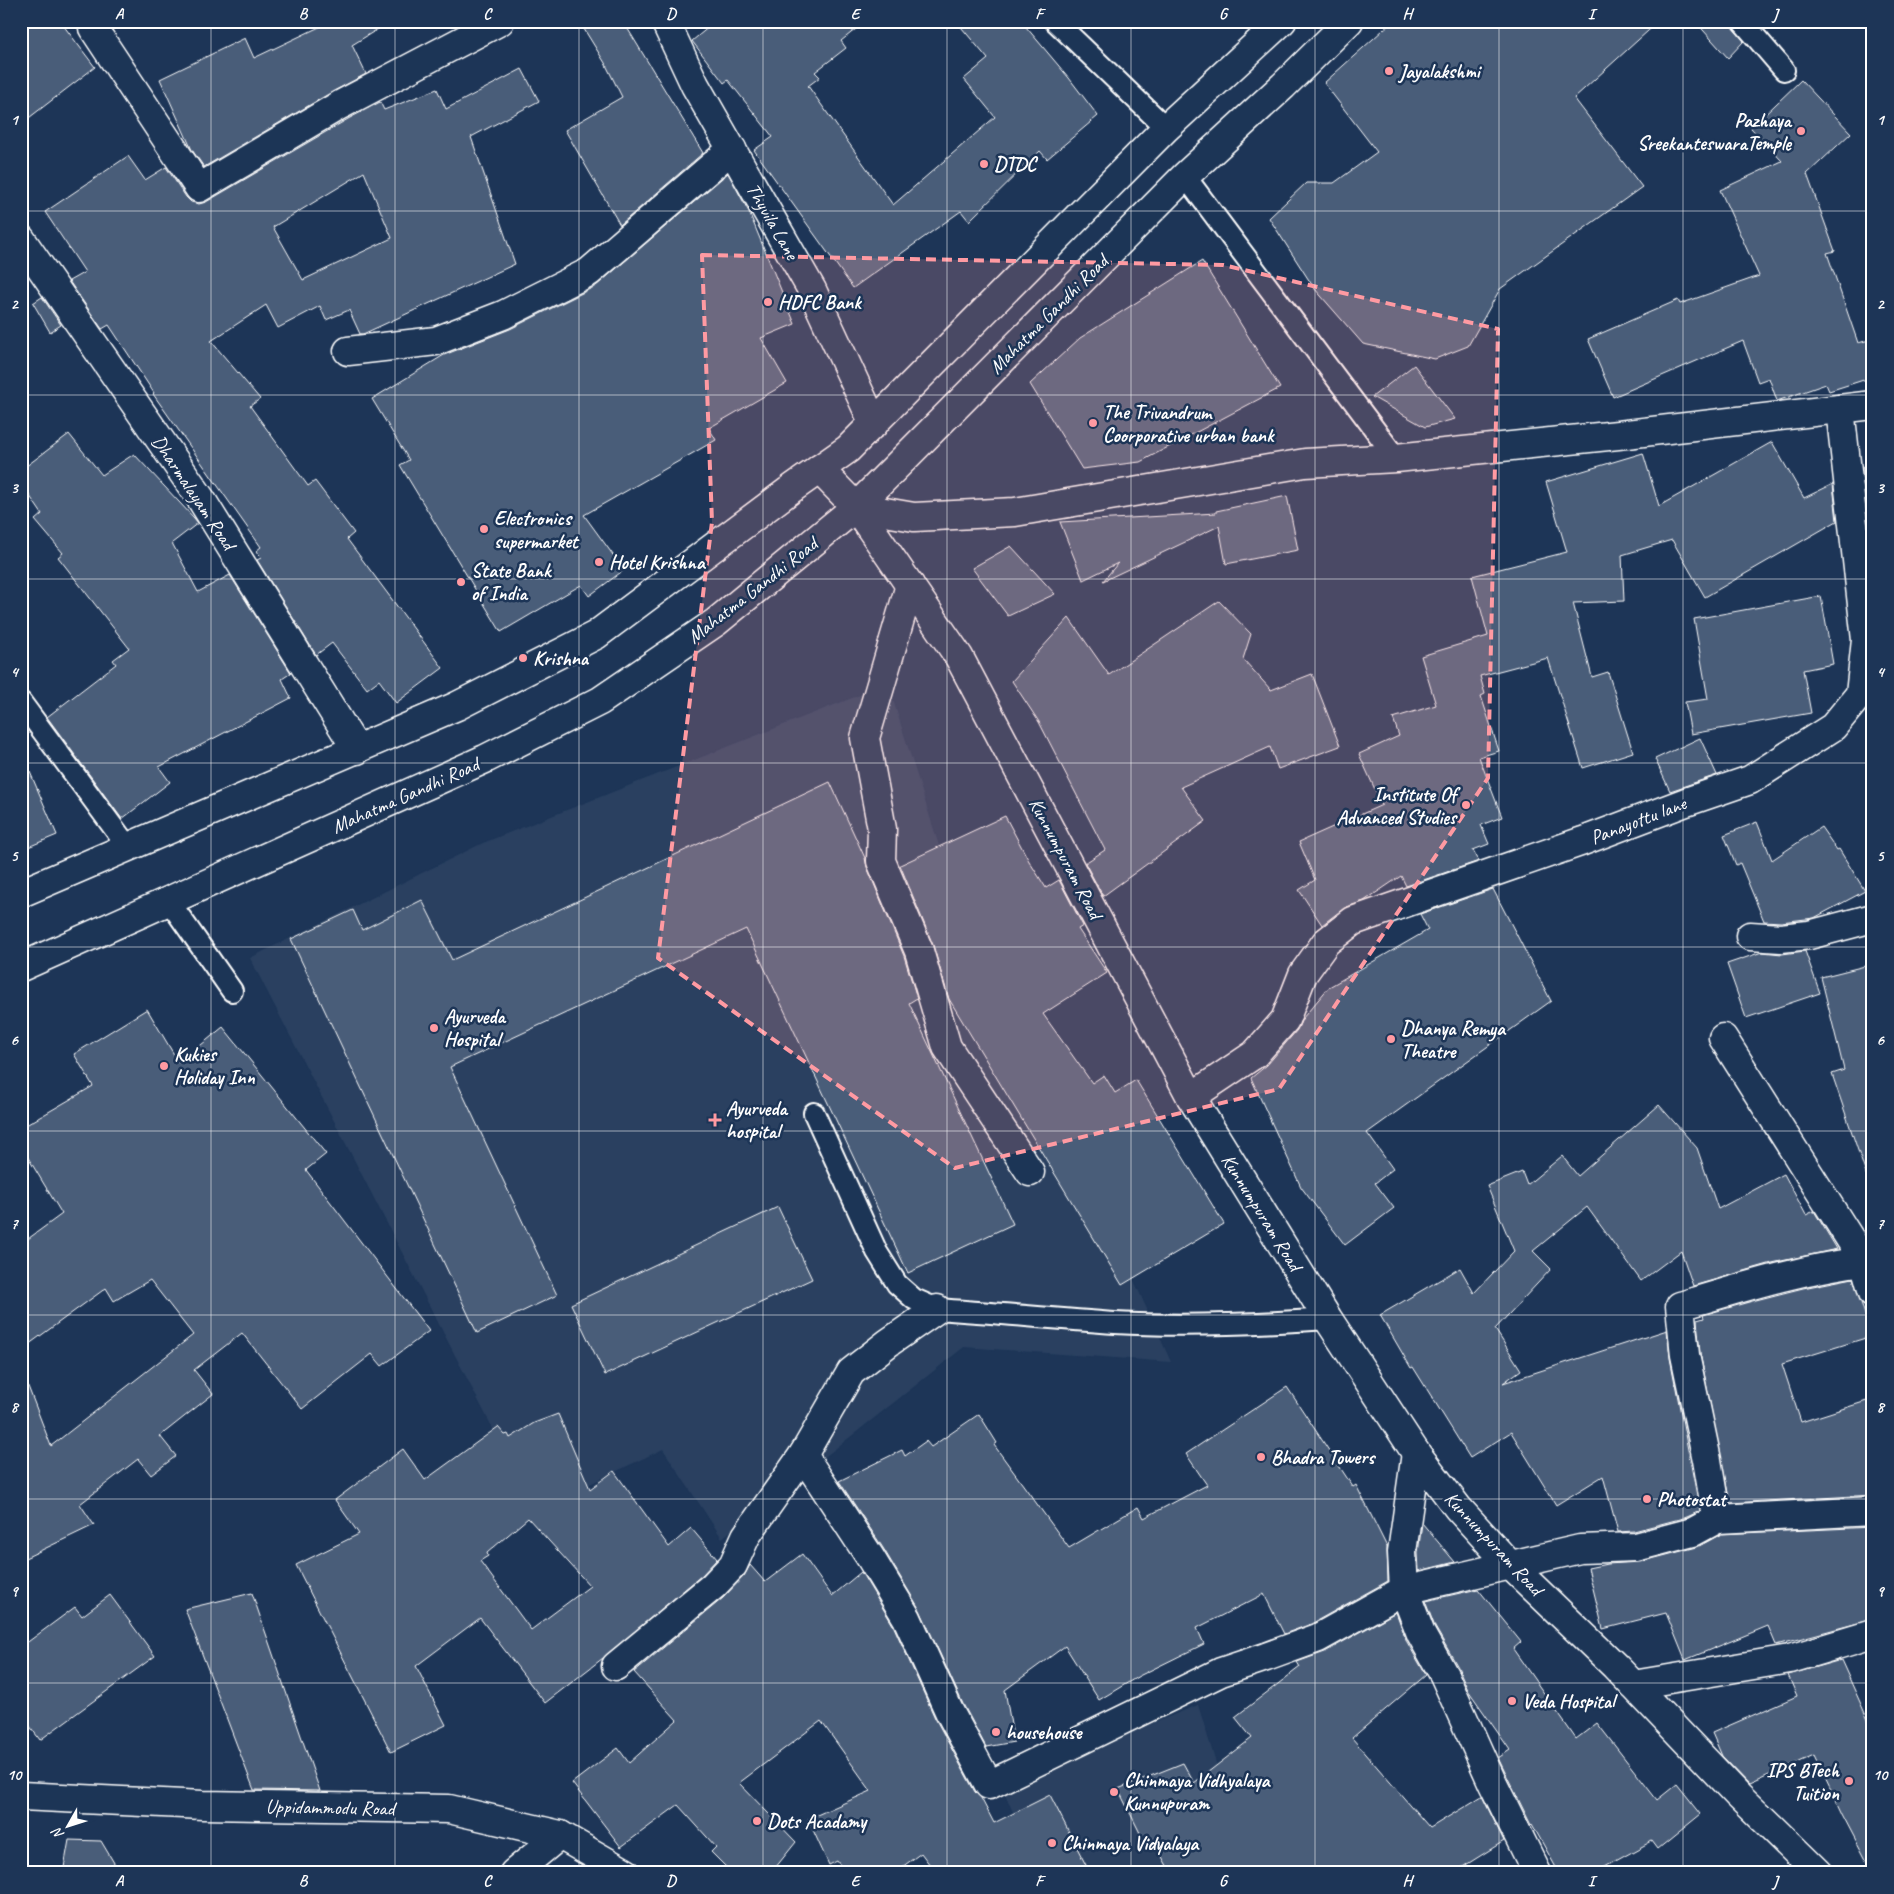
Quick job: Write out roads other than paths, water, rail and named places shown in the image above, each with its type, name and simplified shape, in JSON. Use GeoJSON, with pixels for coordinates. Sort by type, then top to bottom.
{"type":"FeatureCollection","features":[{"type":"Feature","properties":{"kind":"street"},"geometry":{"type":"LineString","coordinates":[[93,28],[199,188],[340,105],[500,21]]}},
{"type":"Feature","properties":{"kind":"street","name":"Thyvila Lane"},"geometry":{"type":"LineString","coordinates":[[665,21],[695,85],[812,290],[874,424]]}},
{"type":"Feature","properties":{"kind":"street"},"geometry":{"type":"LineString","coordinates":[[21,893],[457,706],[596,635],[848,449],[1166,128],[1282,21]]}},
{"type":"Feature","properties":{"kind":"street","name":"Mahatma Gandhi Road"},"geometry":{"type":"LineString","coordinates":[[21,967],[485,759],[600,701],[716,622],[856,507],[1185,176],[1283,86],[1349,21]]}},
{"type":"Feature","properties":{"kind":"street"},"geometry":{"type":"LineString","coordinates":[[348,351],[436,341],[503,315],[590,272],[732,149]]}},
{"type":"Feature","properties":{"kind":"street","name":"Dharmalayam Road"},"geometry":{"type":"LineString","coordinates":[[21,240],[201,499],[357,750]]}},
{"type":"Feature","properties":{"kind":"street"},"geometry":{"type":"LineString","coordinates":[[856,507],[914,517],[1014,512],[1305,463],[1396,458],[1618,435],[1873,405]]}},
{"type":"Feature","properties":{"kind":"street","name":"Panayottu lane"},"geometry":{"type":"LineString","coordinates":[[1191,1097],[1255,1054],[1285,1020],[1302,974],[1326,942],[1353,921],[1583,841],[1750,780],[1833,727],[1860,694],[1866,640],[1840,409]]}},
{"type":"Feature","properties":{"kind":"street","name":"Kunnumpuram Road"},"geometry":{"type":"LineString","coordinates":[[819,469],[856,507],[959,657],[1191,1097],[1328,1319],[1416,1452],[1458,1508],[1509,1564],[1633,1685],[1738,1795],[1818,1873]]}},
{"type":"Feature","properties":{"kind":"street"},"geometry":{"type":"LineString","coordinates":[[910,586],[865,738],[882,829],[880,861],[919,951],[947,1047],[1030,1172]]}},
{"type":"Feature","properties":{"kind":"street"},"geometry":{"type":"LineString","coordinates":[[1750,936],[1780,938],[1809,935],[1873,918]]}},
{"type":"Feature","properties":{"kind":"street"},"geometry":{"type":"LineString","coordinates":[[1723,1038],[1868,1260],[1873,1293]]}},
{"type":"Feature","properties":{"kind":"street"},"geometry":{"type":"LineString","coordinates":[[1717,1518],[1685,1355],[1680,1306],[1768,1280],[1868,1260]]}},
{"type":"Feature","properties":{"kind":"street"},"geometry":{"type":"LineString","coordinates":[[616,1666],[713,1586],[733,1565],[746,1536],[803,1455],[851,1372],[888,1342],[937,1309]]}},
{"type":"Feature","properties":{"kind":"street"},"geometry":{"type":"LineString","coordinates":[[1416,1452],[1402,1552],[1404,1590],[1421,1634],[1444,1675],[1493,1784],[1537,1873]]}},
{"type":"Feature","properties":{"kind":"street"},"geometry":{"type":"LineString","coordinates":[[803,1455],[908,1618],[949,1711],[989,1785],[1221,1672],[1266,1658],[1318,1638],[1404,1590],[1580,1549],[1636,1547],[1693,1532],[1717,1518],[1873,1510]]}},
{"type":"Feature","properties":{"kind":"street"},"geometry":{"type":"LineString","coordinates":[[1633,1685],[1790,1659],[1873,1634]]}},
{"type":"Feature","properties":{"kind":"street","name":"Uppidammodu Road"},"geometry":{"type":"LineString","coordinates":[[21,1796],[203,1805],[449,1810],[560,1835],[626,1873]]}},
{"type":"Feature","properties":{"kind":"street"},"geometry":{"type":"LineString","coordinates":[[514,1873],[560,1835]]}},
{"type":"Feature","properties":{"kind":"lane"},"geometry":{"type":"LineString","coordinates":[[1055,21],[1166,128]]}},
{"type":"Feature","properties":{"kind":"lane"},"geometry":{"type":"LineString","coordinates":[[1742,21],[1784,70]]}},
{"type":"Feature","properties":{"kind":"lane"},"geometry":{"type":"LineString","coordinates":[[1185,176],[1396,458]]}},
{"type":"Feature","properties":{"kind":"lane"},"geometry":{"type":"LineString","coordinates":[[21,702],[122,839],[126,848]]}},
{"type":"Feature","properties":{"kind":"lane"},"geometry":{"type":"LineString","coordinates":[[169,901],[232,992]]}},
{"type":"Feature","properties":{"kind":"lane"},"geometry":{"type":"LineString","coordinates":[[814,1113],[877,1252],[897,1284],[914,1299],[937,1309],[1115,1323],[1190,1325],[1252,1325],[1328,1319]]}},
{"type":"Feature","properties":{"kind":"place","name":"Jayalakshmi"},"geometry":{"type":"Point","coordinates":[1389,71]}},
{"type":"Feature","properties":{"kind":"place","name":"Pazhaya SreekanteswaraTemple"},"geometry":{"type":"Point","coordinates":[1801,131]}},
{"type":"Feature","properties":{"kind":"place","name":"DTDC"},"geometry":{"type":"Point","coordinates":[984,164]}},
{"type":"Feature","properties":{"kind":"place","name":"HDFC Bank"},"geometry":{"type":"Point","coordinates":[768,302]}},
{"type":"Feature","properties":{"kind":"place","name":"The Trivandrum Coorporative urban bank"},"geometry":{"type":"Point","coordinates":[1093,423]}},
{"type":"Feature","properties":{"kind":"place","name":"Electronics supermarket"},"geometry":{"type":"Point","coordinates":[484,529]}},
{"type":"Feature","properties":{"kind":"place","name":"Hotel Krishna"},"geometry":{"type":"Point","coordinates":[599,562]}},
{"type":"Feature","properties":{"kind":"place","name":"State Bank of India"},"geometry":{"type":"Point","coordinates":[461,582]}},
{"type":"Feature","properties":{"kind":"place","name":"Krishna"},"geometry":{"type":"Point","coordinates":[523,658]}},
{"type":"Feature","properties":{"kind":"place","name":"Institute Of Advanced Studies"},"geometry":{"type":"Point","coordinates":[1466,805]}},
{"type":"Feature","properties":{"kind":"place","name":"Ayurveda Hospital"},"geometry":{"type":"Point","coordinates":[434,1028]}},
{"type":"Feature","properties":{"kind":"place","name":"Dhanya Remya Theatre"},"geometry":{"type":"Point","coordinates":[1391,1039]}},
{"type":"Feature","properties":{"kind":"place","name":"Kukies Holiday Inn"},"geometry":{"type":"Point","coordinates":[164,1066]}},
{"type":"Feature","properties":{"kind":"place","name":"Ayurveda hospital"},"geometry":{"type":"Point","coordinates":[715,1120]}},
{"type":"Feature","properties":{"kind":"place","name":"Bhadra Towers"},"geometry":{"type":"Point","coordinates":[1261,1457]}},
{"type":"Feature","properties":{"kind":"place","name":"Photostat"},"geometry":{"type":"Point","coordinates":[1647,1499]}},
{"type":"Feature","properties":{"kind":"place","name":"Veda Hospital"},"geometry":{"type":"Point","coordinates":[1512,1701]}},
{"type":"Feature","properties":{"kind":"place","name":"househouse"},"geometry":{"type":"Point","coordinates":[996,1732]}},
{"type":"Feature","properties":{"kind":"place","name":"IPS BTech Tuition"},"geometry":{"type":"Point","coordinates":[1849,1781]}},
{"type":"Feature","properties":{"kind":"place","name":"Chinmaya Vidhyalaya Kunnupuram"},"geometry":{"type":"Point","coordinates":[1114,1792]}},
{"type":"Feature","properties":{"kind":"place","name":"Dots Acadamy"},"geometry":{"type":"Point","coordinates":[757,1821]}},
{"type":"Feature","properties":{"kind":"place","name":"Chinmaya Vidyalaya"},"geometry":{"type":"Point","coordinates":[1052,1843]}}]}
